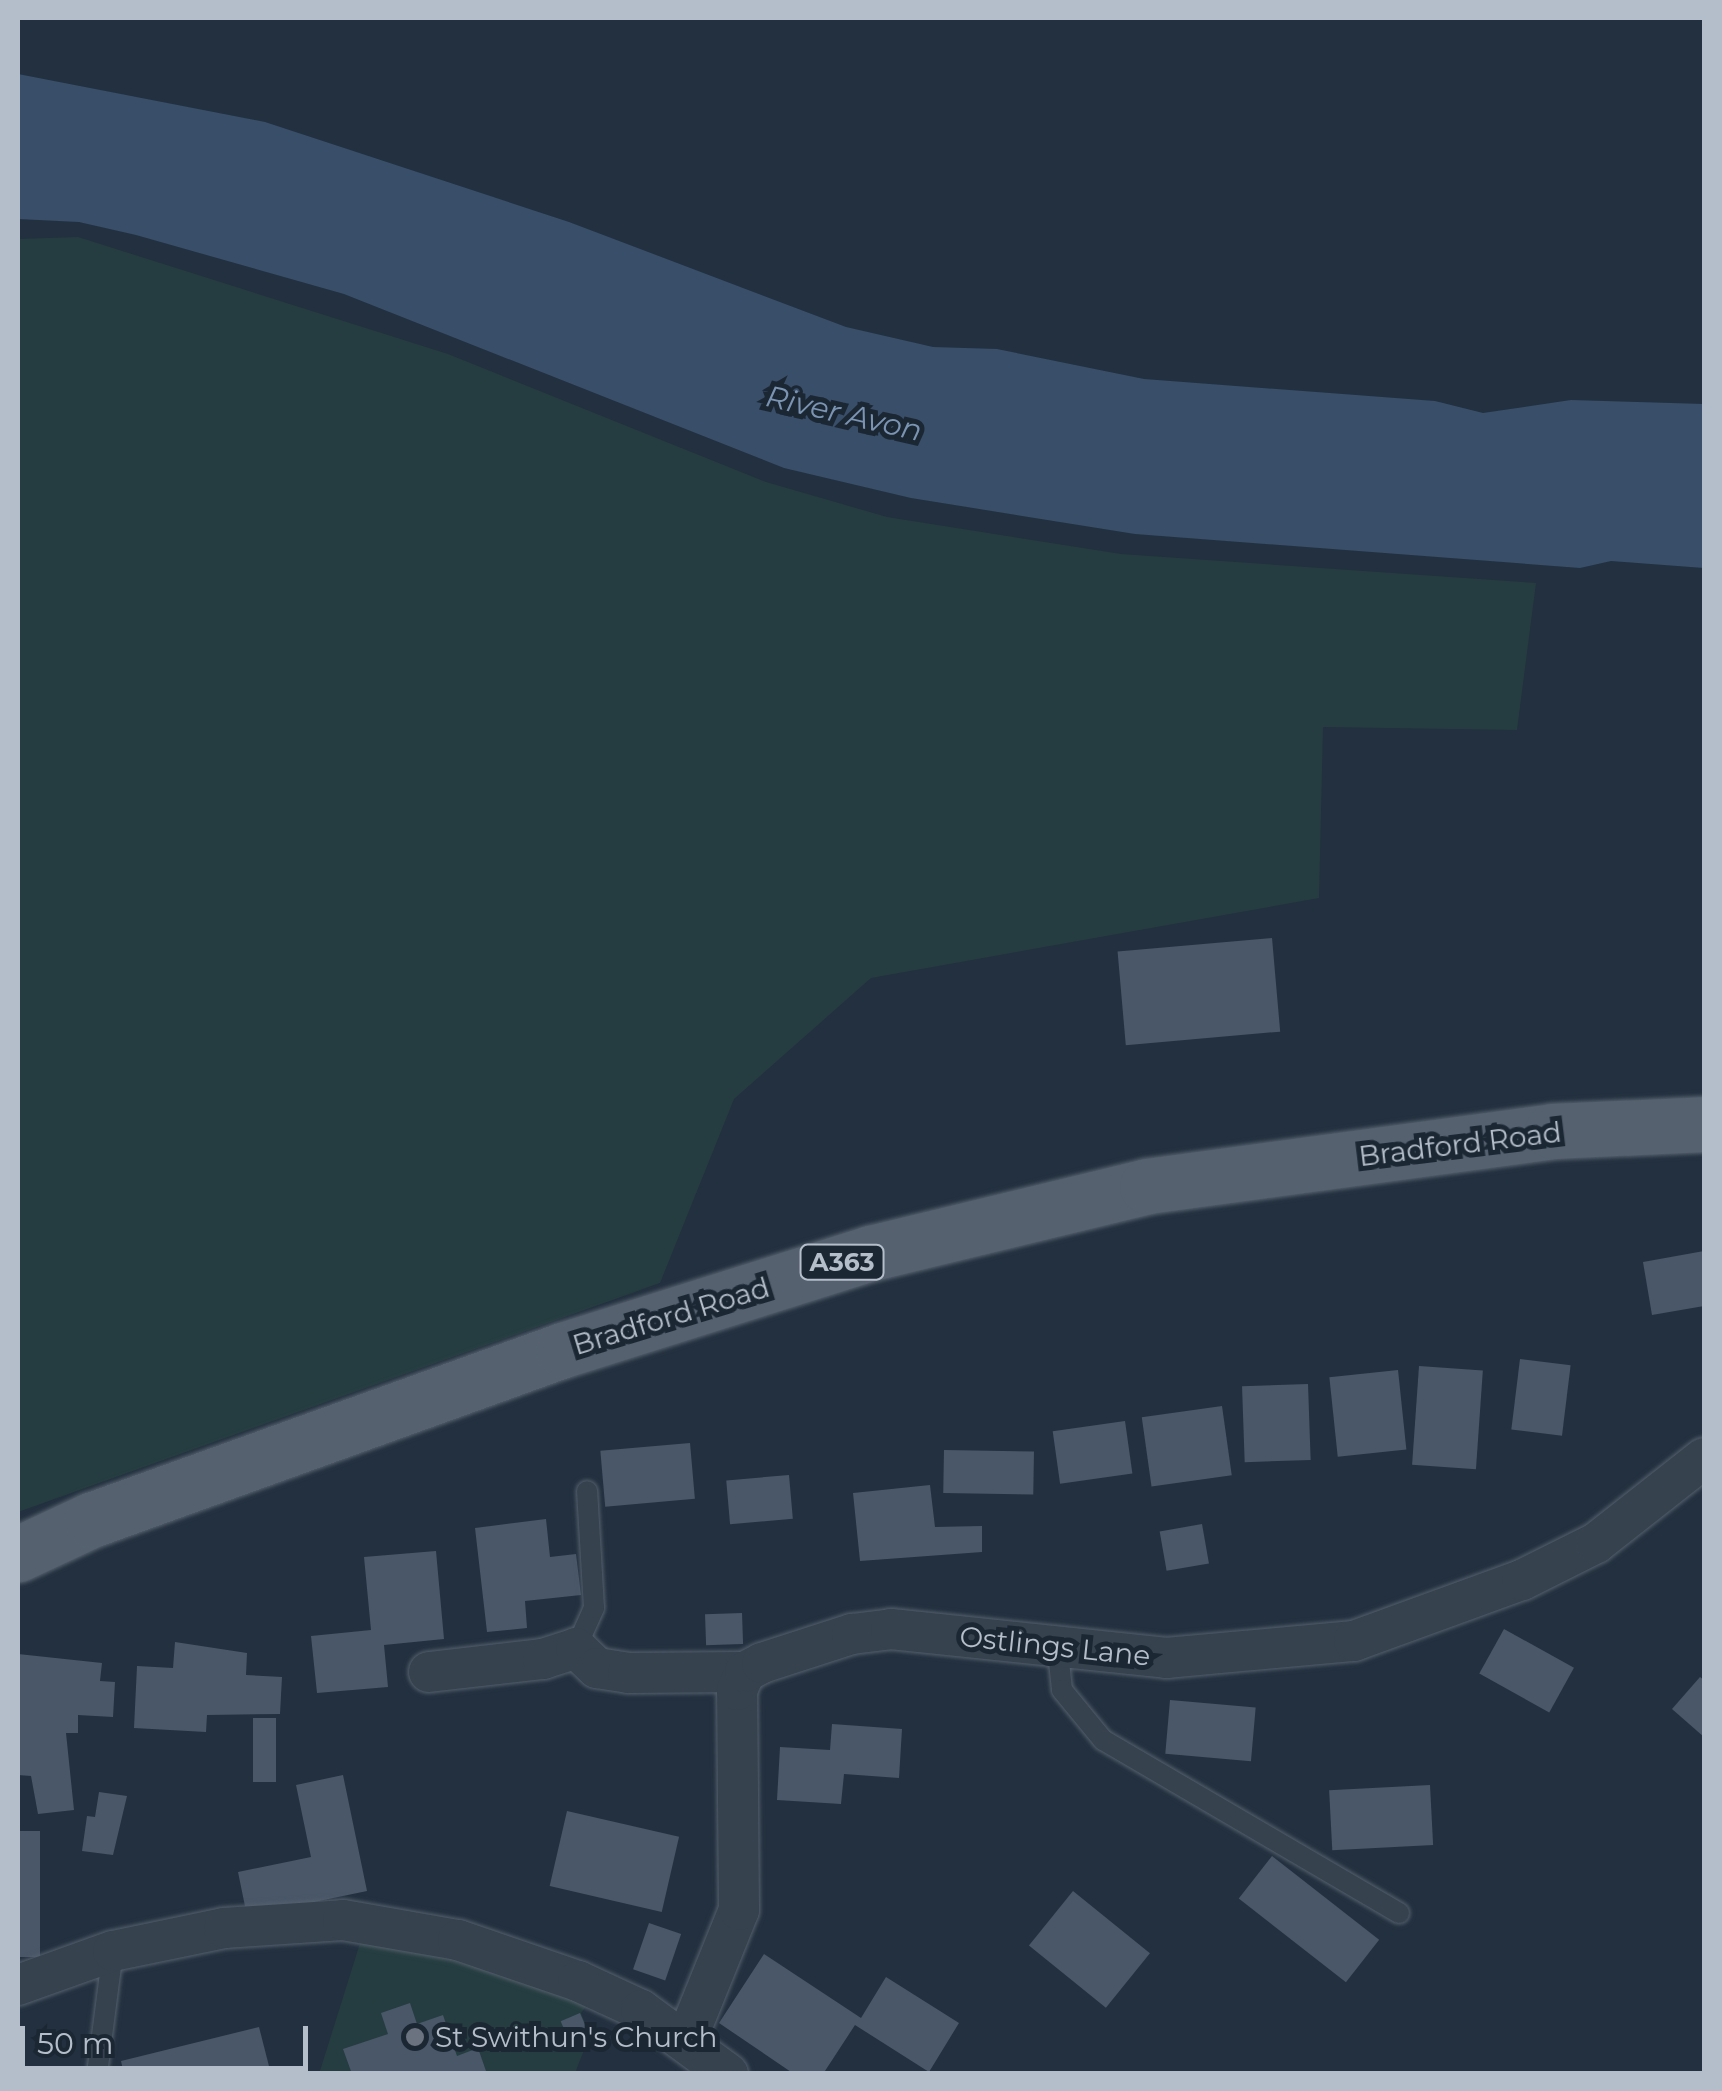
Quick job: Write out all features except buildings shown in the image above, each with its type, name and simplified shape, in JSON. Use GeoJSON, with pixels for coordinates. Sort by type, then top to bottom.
{"type":"FeatureCollection","features":[{"type":"Feature","properties":{"kind":"main road","name":"Bradford Road"},"geometry":{"type":"LineString","coordinates":[[18,1554],[91,1520],[563,1350],[871,1253],[1147,1186],[1552,1131],[1704,1124]]}},
{"type":"Feature","properties":{"kind":"street","name":"Ostlings Lane"},"geometry":{"type":"LineString","coordinates":[[576,1648],[598,1668],[628,1673],[745,1672],[852,1634],[892,1629],[1058,1643],[1166,1658],[1354,1641],[1522,1580],[1596,1544],[1704,1458]]}},
{"type":"Feature","properties":{"kind":"street"},"geometry":{"type":"LineString","coordinates":[[430,1672],[543,1659],[576,1648]]}},
{"type":"Feature","properties":{"kind":"street"},"geometry":{"type":"LineString","coordinates":[[686,2041],[739,1910],[737,1690],[745,1672]]}},
{"type":"Feature","properties":{"kind":"street"},"geometry":{"type":"LineString","coordinates":[[18,1984],[113,1951],[224,1928],[343,1920],[458,1940],[578,1981],[641,2010],[728,2074]]}},
{"type":"Feature","properties":{"kind":"lane"},"geometry":{"type":"LineString","coordinates":[[576,1648],[594,1608],[587,1492]]}},
{"type":"Feature","properties":{"kind":"lane"},"geometry":{"type":"LineString","coordinates":[[1058,1643],[1062,1690],[1102,1740],[1399,1913]]}},
{"type":"Feature","properties":{"kind":"lane"},"geometry":{"type":"LineString","coordinates":[[98,2074],[113,1951]]}},
{"type":"Feature","properties":{"kind":"green space"},"geometry":{"type":"Polygon","coordinates":[[[78,237],[448,354],[766,482],[887,517],[1121,554],[1536,583],[1517,730],[1323,727],[1319,898],[871,978],[734,1099],[660,1283],[18,1512],[18,239],[78,237]]]}},
{"type":"Feature","properties":{"kind":"green space"},"geometry":{"type":"Polygon","coordinates":[[[361,1940],[404,1940],[593,1997],[581,2013],[590,2035],[575,2073],[319,2074],[361,1940]]]}},
{"type":"Feature","properties":{"kind":"water","name":"River Avon"},"geometry":{"type":"Polygon","coordinates":[[[18,74],[265,122],[569,222],[846,327],[933,347],[997,349],[1144,379],[1435,401],[1483,413],[1571,400],[1704,404],[1704,568],[1611,561],[1580,568],[1135,534],[911,498],[784,468],[344,294],[136,235],[79,222],[18,219],[18,74]]]}},
{"type":"Feature","properties":{"kind":"place","name":"St Swithun's Church"},"geometry":{"type":"Point","coordinates":[415,2037]}}]}
